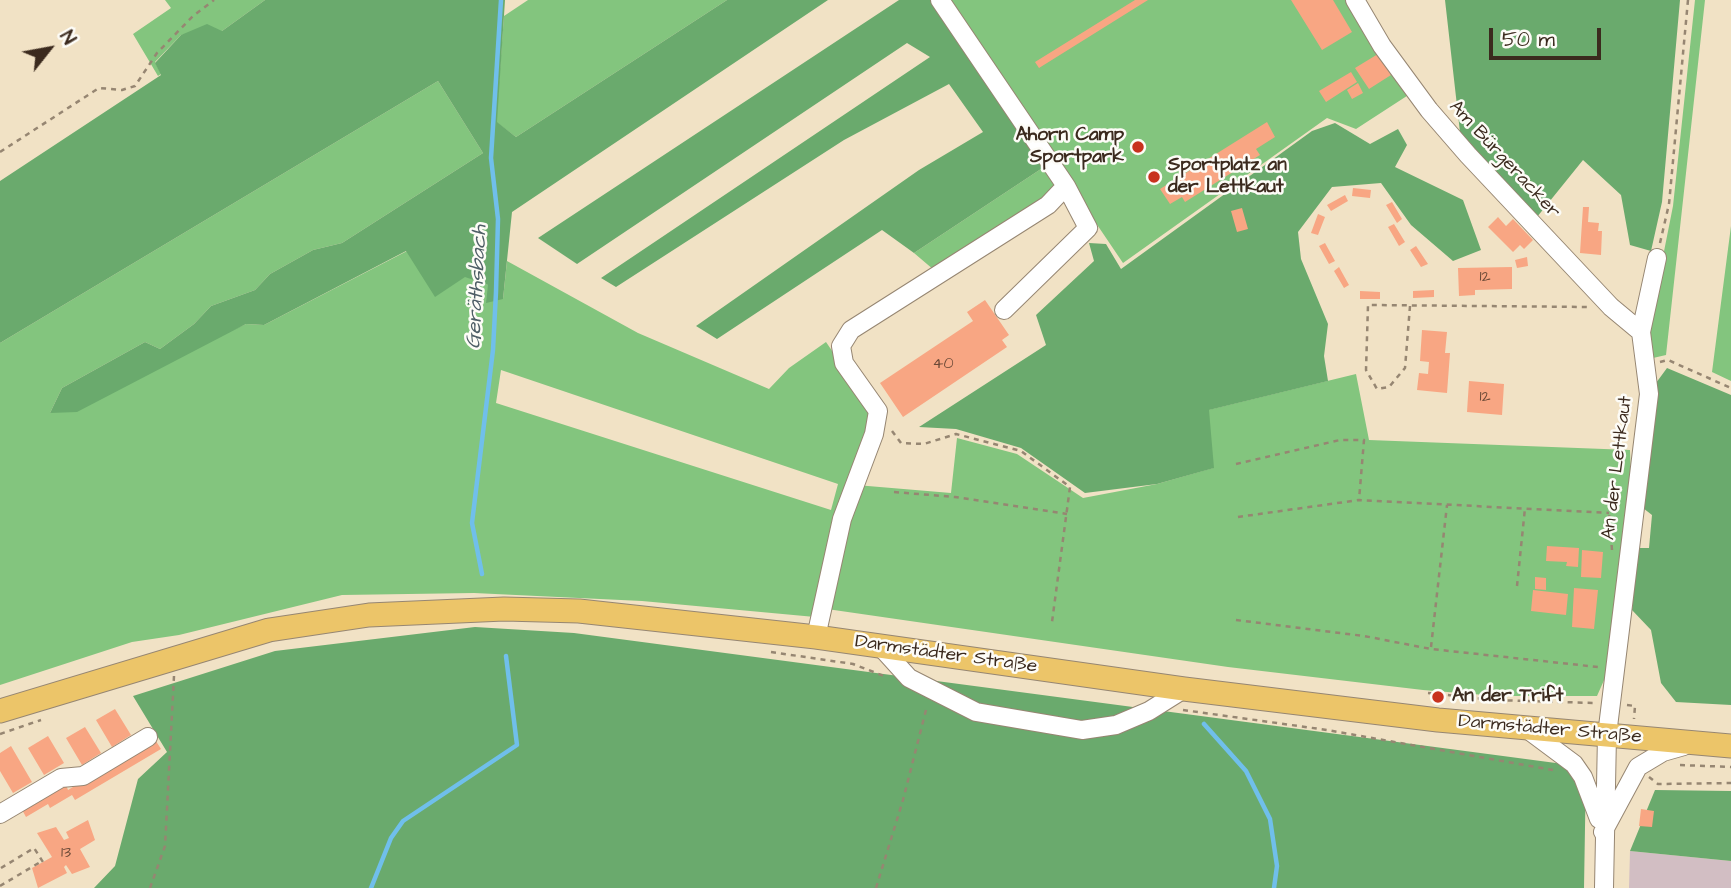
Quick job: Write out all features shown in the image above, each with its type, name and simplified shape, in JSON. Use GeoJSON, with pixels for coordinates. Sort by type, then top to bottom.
{"type":"FeatureCollection","features":[{"type":"Feature","properties":{"kind":"main road","name":"Darmstädter Straße"},"geometry":{"type":"LineString","coordinates":[[0,711],[168,668],[269,630],[369,615],[504,609],[579,611],[816,637],[1180,699],[1731,746]]}},
{"type":"Feature","properties":{"kind":"street"},"geometry":{"type":"LineString","coordinates":[[940,0],[1066,186],[1088,228],[1004,310]]}},
{"type":"Feature","properties":{"kind":"street","name":"Am Bürgeracker"},"geometry":{"type":"LineString","coordinates":[[1355,0],[1382,46],[1429,110],[1497,188],[1611,307],[1641,332]]}},
{"type":"Feature","properties":{"kind":"street"},"geometry":{"type":"LineString","coordinates":[[816,637],[842,519],[874,434],[878,411],[844,363],[841,346],[851,330],[1048,205],[1066,186]]}},
{"type":"Feature","properties":{"kind":"street","name":"An der Lettkaut"},"geometry":{"type":"LineString","coordinates":[[1608,735],[1649,394],[1641,332],[1657,258]]}},
{"type":"Feature","properties":{"kind":"street"},"geometry":{"type":"LineString","coordinates":[[880,646],[909,678],[976,712],[1082,730],[1116,725],[1180,699]]}},
{"type":"Feature","properties":{"kind":"street"},"geometry":{"type":"LineString","coordinates":[[1527,728],[1574,764],[1588,788],[1603,832]]}},
{"type":"Feature","properties":{"kind":"street"},"geometry":{"type":"LineString","coordinates":[[1604,888],[1603,832],[1608,735]]}},
{"type":"Feature","properties":{"kind":"street"},"geometry":{"type":"LineString","coordinates":[[0,814],[61,778],[83,776],[148,737]]}},
{"type":"Feature","properties":{"kind":"street"},"geometry":{"type":"LineString","coordinates":[[1603,832],[1638,767],[1663,752],[1690,744]]}},
{"type":"Feature","properties":{"kind":"path"},"geometry":{"type":"LineString","coordinates":[[0,152],[99,88],[122,90],[135,86],[157,53],[193,16],[214,0]]}},
{"type":"Feature","properties":{"kind":"path"},"geometry":{"type":"LineString","coordinates":[[1657,258],[1668,204],[1688,0]]}},
{"type":"Feature","properties":{"kind":"path"},"geometry":{"type":"LineString","coordinates":[[1410,306],[1405,368],[1389,387],[1377,389],[1366,370],[1368,304],[1611,307]]}},
{"type":"Feature","properties":{"kind":"path"},"geometry":{"type":"LineString","coordinates":[[1647,366],[1668,360],[1731,388]]}},
{"type":"Feature","properties":{"kind":"path"},"geometry":{"type":"LineString","coordinates":[[878,411],[901,443],[923,444],[956,434],[1021,451],[1070,487],[1052,622]]}},
{"type":"Feature","properties":{"kind":"path"},"geometry":{"type":"LineString","coordinates":[[1236,464],[1340,440],[1364,440],[1359,500]]}},
{"type":"Feature","properties":{"kind":"path"},"geometry":{"type":"LineString","coordinates":[[894,492],[955,497],[1067,514]]}},
{"type":"Feature","properties":{"kind":"path"},"geometry":{"type":"LineString","coordinates":[[1238,517],[1359,500],[1609,513]]}},
{"type":"Feature","properties":{"kind":"path"},"geometry":{"type":"LineString","coordinates":[[1431,649],[1447,505]]}},
{"type":"Feature","properties":{"kind":"path"},"geometry":{"type":"LineString","coordinates":[[1517,586],[1525,508]]}},
{"type":"Feature","properties":{"kind":"path"},"geometry":{"type":"LineString","coordinates":[[1236,620],[1364,636],[1431,649],[1615,669]]}},
{"type":"Feature","properties":{"kind":"path"},"geometry":{"type":"LineString","coordinates":[[760,651],[853,664],[885,676]]}},
{"type":"Feature","properties":{"kind":"path"},"geometry":{"type":"LineString","coordinates":[[150,888],[165,846],[168,668]]}},
{"type":"Feature","properties":{"kind":"path"},"geometry":{"type":"LineString","coordinates":[[1428,693],[1494,700],[1635,706],[1633,738]]}},
{"type":"Feature","properties":{"kind":"path"},"geometry":{"type":"LineString","coordinates":[[1180,699],[1327,730],[1550,770],[1568,769],[1574,764]]}},
{"type":"Feature","properties":{"kind":"path"},"geometry":{"type":"LineString","coordinates":[[876,888],[903,800],[927,704],[937,708]]}},
{"type":"Feature","properties":{"kind":"path"},"geometry":{"type":"LineString","coordinates":[[1672,765],[1731,767]]}},
{"type":"Feature","properties":{"kind":"path"},"geometry":{"type":"LineString","coordinates":[[1653,769],[1646,774],[1658,784],[1731,783]]}},
{"type":"Feature","properties":{"kind":"path"},"geometry":{"type":"LineString","coordinates":[[0,886],[42,861],[34,848],[1,868]]}},
{"type":"Feature","properties":{"kind":"shaded area"},"geometry":{"type":"Polygon","coordinates":[[[1630,851],[1731,861],[1731,888],[1629,888],[1630,851]]]}},
{"type":"Feature","properties":{"kind":"green space"},"geometry":{"type":"Polygon","coordinates":[[[165,0],[265,0],[222,31],[181,35],[155,62],[161,74],[158,76],[133,34],[171,8],[165,0]]]}},
{"type":"Feature","properties":{"kind":"green space"},"geometry":{"type":"Polygon","coordinates":[[[265,0],[505,0],[497,122],[516,137],[727,0],[828,0],[512,212],[503,299],[486,303],[488,285],[465,277],[435,297],[406,251],[264,325],[246,324],[77,412],[50,413],[62,388],[145,342],[160,349],[194,324],[211,306],[255,290],[270,274],[313,250],[342,243],[483,153],[438,81],[0,343],[0,181],[161,75],[155,63],[181,35],[207,24],[222,31],[265,0]]]}},
{"type":"Feature","properties":{"kind":"green space"},"geometry":{"type":"Polygon","coordinates":[[[528,0],[727,0],[516,137],[496,122],[504,16],[528,0]]]}},
{"type":"Feature","properties":{"kind":"green space"},"geometry":{"type":"Polygon","coordinates":[[[899,0],[931,0],[1047,165],[914,253],[882,230],[717,339],[696,326],[919,170],[983,132],[949,84],[844,140],[616,287],[601,278],[930,57],[907,43],[577,264],[538,238],[899,0]]]}},
{"type":"Feature","properties":{"kind":"green space","name":"Sportplatz an der Lettkaut"},"geometry":{"type":"Polygon","coordinates":[[[945,0],[1352,0],[1413,92],[1356,129],[1327,118],[1123,263],[945,0]]]}},
{"type":"Feature","properties":{"kind":"green space"},"geometry":{"type":"Polygon","coordinates":[[[1445,0],[1680,0],[1662,202],[1651,251],[1630,245],[1621,195],[1583,160],[1537,217],[1461,141],[1445,0]]]}},
{"type":"Feature","properties":{"kind":"green space"},"geometry":{"type":"Polygon","coordinates":[[[1695,0],[1705,0],[1666,355],[1653,358],[1649,327],[1673,206],[1695,0]]]}},
{"type":"Feature","properties":{"kind":"green space"},"geometry":{"type":"Polygon","coordinates":[[[438,81],[483,153],[342,243],[313,250],[270,274],[255,290],[211,306],[194,324],[160,349],[145,342],[62,388],[50,413],[246,324],[264,325],[407,251],[488,285],[503,299],[507,261],[638,333],[769,389],[789,368],[826,342],[875,414],[815,617],[642,601],[474,593],[342,595],[179,635],[132,642],[0,685],[0,343],[438,81]],[[501,370],[496,403],[831,510],[838,484],[501,370]]]}},
{"type":"Feature","properties":{"kind":"green space"},"geometry":{"type":"Polygon","coordinates":[[[1335,123],[1370,144],[1398,129],[1407,145],[1395,167],[1463,200],[1481,250],[1453,261],[1411,225],[1381,183],[1332,187],[1298,232],[1301,259],[1328,324],[1324,356],[1328,381],[1209,410],[1214,468],[1157,484],[1085,493],[1021,448],[956,429],[919,427],[1046,345],[1036,315],[1094,261],[1089,243],[1106,244],[1121,269],[1312,131],[1335,123]]]}},
{"type":"Feature","properties":{"kind":"green space"},"geometry":{"type":"Polygon","coordinates":[[[1047,165],[1055,184],[1047,196],[934,270],[914,253],[1047,165]]]}},
{"type":"Feature","properties":{"kind":"green space"},"geometry":{"type":"Polygon","coordinates":[[[1731,226],[1731,381],[1712,372],[1731,226]]]}},
{"type":"Feature","properties":{"kind":"green space"},"geometry":{"type":"Polygon","coordinates":[[[1667,368],[1731,395],[1731,705],[1676,702],[1661,683],[1651,630],[1632,610],[1638,548],[1649,548],[1652,515],[1643,508],[1656,383],[1667,368]]]}},
{"type":"Feature","properties":{"kind":"green space"},"geometry":{"type":"Polygon","coordinates":[[[1356,374],[1369,440],[1630,450],[1631,481],[1605,678],[1597,696],[1497,696],[1423,690],[1228,667],[827,609],[856,485],[951,493],[957,438],[1017,454],[1083,498],[1157,484],[1213,468],[1208,410],[1356,374]]]}},
{"type":"Feature","properties":{"kind":"green space"},"geometry":{"type":"Polygon","coordinates":[[[475,627],[574,633],[1586,767],[1584,888],[94,888],[115,866],[138,779],[167,752],[133,696],[275,651],[475,627]]]}},
{"type":"Feature","properties":{"kind":"green space"},"geometry":{"type":"Polygon","coordinates":[[[1655,790],[1731,791],[1731,861],[1630,851],[1655,790]]]}},
{"type":"Feature","properties":{"kind":"building"},"geometry":{"type":"Polygon","coordinates":[[[1135,0],[1148,0],[1039,68],[1035,62],[1135,0]]]}},
{"type":"Feature","properties":{"kind":"building"},"geometry":{"type":"Polygon","coordinates":[[[1291,0],[1333,0],[1352,32],[1322,50],[1291,0]]]}},
{"type":"Feature","properties":{"kind":"building"},"geometry":{"type":"Polygon","coordinates":[[[1378,54],[1391,75],[1369,89],[1355,68],[1378,54]]]}},
{"type":"Feature","properties":{"kind":"building"},"geometry":{"type":"Polygon","coordinates":[[[1351,72],[1357,82],[1326,102],[1319,91],[1351,72]]]}},
{"type":"Feature","properties":{"kind":"building"},"geometry":{"type":"Polygon","coordinates":[[[1358,83],[1363,93],[1352,99],[1347,90],[1358,83]]]}},
{"type":"Feature","properties":{"kind":"building"},"geometry":{"type":"Polygon","coordinates":[[[1267,122],[1275,137],[1256,149],[1260,155],[1185,202],[1182,197],[1170,204],[1160,189],[1267,122]]]}},
{"type":"Feature","properties":{"kind":"building"},"geometry":{"type":"Polygon","coordinates":[[[1353,188],[1371,190],[1370,198],[1352,196],[1353,188]]]}},
{"type":"Feature","properties":{"kind":"building"},"geometry":{"type":"Polygon","coordinates":[[[1345,195],[1348,201],[1331,211],[1327,205],[1345,195]]]}},
{"type":"Feature","properties":{"kind":"building"},"geometry":{"type":"Polygon","coordinates":[[[1392,202],[1402,219],[1397,223],[1386,205],[1392,202]]]}},
{"type":"Feature","properties":{"kind":"building"},"geometry":{"type":"Polygon","coordinates":[[[1583,207],[1589,207],[1588,222],[1599,223],[1598,231],[1602,231],[1601,255],[1580,253],[1583,207]]]}},
{"type":"Feature","properties":{"kind":"building"},"geometry":{"type":"Polygon","coordinates":[[[1242,208],[1248,229],[1237,232],[1231,211],[1242,208]]]}},
{"type":"Feature","properties":{"kind":"building"},"geometry":{"type":"Polygon","coordinates":[[[1318,214],[1325,217],[1318,235],[1311,233],[1318,214]]]}},
{"type":"Feature","properties":{"kind":"building"},"geometry":{"type":"Polygon","coordinates":[[[1498,217],[1506,226],[1513,219],[1533,240],[1524,249],[1520,245],[1513,252],[1488,227],[1498,217]]]}},
{"type":"Feature","properties":{"kind":"building"},"geometry":{"type":"Polygon","coordinates":[[[1394,224],[1405,242],[1399,246],[1388,227],[1394,224]]]}},
{"type":"Feature","properties":{"kind":"building"},"geometry":{"type":"Polygon","coordinates":[[[1325,243],[1335,261],[1329,264],[1319,246],[1325,243]]]}},
{"type":"Feature","properties":{"kind":"building"},"geometry":{"type":"Polygon","coordinates":[[[1416,246],[1428,264],[1421,267],[1410,250],[1416,246]]]}},
{"type":"Feature","properties":{"kind":"building"},"geometry":{"type":"Polygon","coordinates":[[[1527,257],[1528,266],[1517,268],[1515,260],[1527,257]]]}},
{"type":"Feature","properties":{"kind":"building"},"geometry":{"type":"Polygon","coordinates":[[[1339,267],[1349,285],[1344,288],[1334,271],[1339,267]]]}},
{"type":"Feature","properties":{"kind":"building"},"geometry":{"type":"Polygon","coordinates":[[[1512,267],[1512,289],[1475,290],[1475,295],[1459,296],[1458,268],[1512,267]]]}},
{"type":"Feature","properties":{"kind":"building"},"geometry":{"type":"Polygon","coordinates":[[[1434,290],[1434,297],[1413,298],[1413,291],[1434,290]]]}},
{"type":"Feature","properties":{"kind":"building"},"geometry":{"type":"Polygon","coordinates":[[[1360,291],[1380,292],[1380,299],[1360,299],[1360,291]]]}},
{"type":"Feature","properties":{"kind":"building"},"geometry":{"type":"Polygon","coordinates":[[[985,300],[1009,335],[1002,340],[1007,347],[903,417],[880,383],[973,321],[967,312],[985,300]]]}},
{"type":"Feature","properties":{"kind":"building"},"geometry":{"type":"Polygon","coordinates":[[[1422,330],[1447,332],[1445,353],[1450,353],[1447,393],[1417,390],[1419,373],[1428,374],[1429,362],[1420,361],[1422,330]]]}},
{"type":"Feature","properties":{"kind":"building"},"geometry":{"type":"Polygon","coordinates":[[[1469,381],[1504,384],[1502,415],[1467,412],[1469,381]]]}},
{"type":"Feature","properties":{"kind":"building"},"geometry":{"type":"Polygon","coordinates":[[[1547,546],[1579,548],[1578,567],[1566,566],[1567,562],[1546,561],[1547,546]]]}},
{"type":"Feature","properties":{"kind":"building"},"geometry":{"type":"Polygon","coordinates":[[[1582,550],[1603,552],[1601,578],[1581,577],[1582,550]]]}},
{"type":"Feature","properties":{"kind":"building"},"geometry":{"type":"Polygon","coordinates":[[[1535,577],[1546,578],[1546,590],[1535,589],[1535,577]]]}},
{"type":"Feature","properties":{"kind":"building"},"geometry":{"type":"Polygon","coordinates":[[[1574,588],[1598,590],[1594,629],[1572,627],[1574,588]]]}},
{"type":"Feature","properties":{"kind":"building"},"geometry":{"type":"Polygon","coordinates":[[[1533,590],[1568,594],[1566,615],[1531,611],[1533,590]]]}},
{"type":"Feature","properties":{"kind":"building"},"geometry":{"type":"Polygon","coordinates":[[[115,709],[131,735],[112,747],[96,720],[115,709]]]}},
{"type":"Feature","properties":{"kind":"building"},"geometry":{"type":"Polygon","coordinates":[[[85,727],[101,753],[82,765],[66,738],[85,727]]]}},
{"type":"Feature","properties":{"kind":"building"},"geometry":{"type":"Polygon","coordinates":[[[48,736],[64,763],[44,775],[28,748],[48,736]]]}},
{"type":"Feature","properties":{"kind":"building"},"geometry":{"type":"Polygon","coordinates":[[[154,738],[161,749],[75,800],[72,795],[50,808],[48,804],[26,817],[20,806],[66,785],[68,790],[154,738]]]}},
{"type":"Feature","properties":{"kind":"building"},"geometry":{"type":"Polygon","coordinates":[[[11,746],[32,782],[13,793],[0,771],[0,753],[11,746]]]}},
{"type":"Feature","properties":{"kind":"building"},"geometry":{"type":"Polygon","coordinates":[[[1641,809],[1654,811],[1652,827],[1639,826],[1641,809]]]}},
{"type":"Feature","properties":{"kind":"building"},"geometry":{"type":"Polygon","coordinates":[[[88,820],[95,840],[80,849],[90,867],[72,874],[66,865],[64,867],[67,873],[38,888],[32,868],[52,857],[37,833],[56,827],[64,840],[69,838],[66,832],[88,820]]]}},
{"type":"Feature","properties":{"kind":"waterway","name":"Geräthsbach"},"geometry":{"type":"LineString","coordinates":[[482,574],[472,523],[493,350],[498,219],[491,158],[501,0]]}},
{"type":"Feature","properties":{"kind":"waterway","name":"Geräthsbach"},"geometry":{"type":"LineString","coordinates":[[371,888],[391,838],[403,821],[517,745],[506,656]]}},
{"type":"Feature","properties":{"kind":"waterway"},"geometry":{"type":"LineString","coordinates":[[1204,724],[1246,771],[1270,819],[1277,866],[1274,888]]}},
{"type":"Feature","properties":{"kind":"place","name":"Ahorn Camp Sportpark"},"geometry":{"type":"Point","coordinates":[1138,147]}},
{"type":"Feature","properties":{"kind":"place","name":"Sportplatz an der Lettkaut"},"geometry":{"type":"Point","coordinates":[1154,177]}},
{"type":"Feature","properties":{"kind":"place","name":"An der Trift"},"geometry":{"type":"Point","coordinates":[1438,697]}}]}
